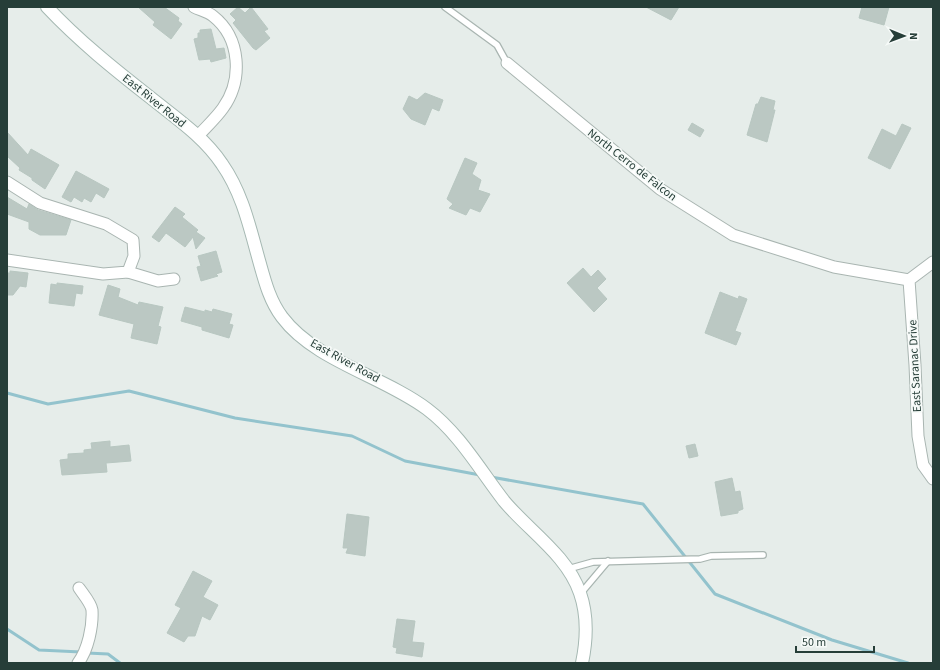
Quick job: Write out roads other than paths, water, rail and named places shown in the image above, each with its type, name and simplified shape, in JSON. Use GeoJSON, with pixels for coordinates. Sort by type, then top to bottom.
{"type":"FeatureCollection","features":[{"type":"Feature","properties":{"kind":"street","name":"East River Road"},"geometry":{"type":"LineString","coordinates":[[47,7],[92,51],[198,136],[221,163],[236,187],[267,289],[282,316],[316,348],[375,378],[428,410],[448,428],[505,502],[567,569],[580,593],[586,617],[587,632],[582,663]]}},
{"type":"Feature","properties":{"kind":"street"},"geometry":{"type":"LineString","coordinates":[[194,7],[213,16],[226,30],[234,44],[236,58],[236,78],[231,94],[223,108],[198,136]]}},
{"type":"Feature","properties":{"kind":"street","name":"North Cerro de Falcon"},"geometry":{"type":"LineString","coordinates":[[507,64],[660,189],[733,235],[834,266],[909,280]]}},
{"type":"Feature","properties":{"kind":"street"},"geometry":{"type":"LineString","coordinates":[[7,182],[40,204],[106,224],[133,240],[134,256],[128,272]]}},
{"type":"Feature","properties":{"kind":"street"},"geometry":{"type":"LineString","coordinates":[[7,260],[103,274],[128,272],[158,281],[174,280]]}},
{"type":"Feature","properties":{"kind":"street"},"geometry":{"type":"LineString","coordinates":[[909,280],[933,262]]}},
{"type":"Feature","properties":{"kind":"street","name":"East Saranac Drive"},"geometry":{"type":"LineString","coordinates":[[909,280],[916,365],[918,436],[923,465],[933,479]]}},
{"type":"Feature","properties":{"kind":"street"},"geometry":{"type":"LineString","coordinates":[[78,663],[84,656],[90,632],[92,608],[79,588]]}},
{"type":"Feature","properties":{"kind":"lane"},"geometry":{"type":"LineString","coordinates":[[445,7],[497,45],[507,64]]}},
{"type":"Feature","properties":{"kind":"lane"},"geometry":{"type":"LineString","coordinates":[[567,569],[593,562],[608,561],[700,559],[711,556],[763,556]]}},
{"type":"Feature","properties":{"kind":"lane"},"geometry":{"type":"LineString","coordinates":[[580,593],[608,561]]}},
{"type":"Feature","properties":{"kind":"waterway"},"geometry":{"type":"LineString","coordinates":[[7,393],[48,404],[129,391],[235,418],[352,436],[405,461],[480,475]]}},
{"type":"Feature","properties":{"kind":"waterway"},"geometry":{"type":"LineString","coordinates":[[491,477],[643,504],[715,594],[832,640],[908,663]]}},
{"type":"Feature","properties":{"kind":"waterway"},"geometry":{"type":"LineString","coordinates":[[7,629],[39,650],[81,652]]}},
{"type":"Feature","properties":{"kind":"waterway"},"geometry":{"type":"LineString","coordinates":[[87,653],[108,654],[120,663]]}}]}
